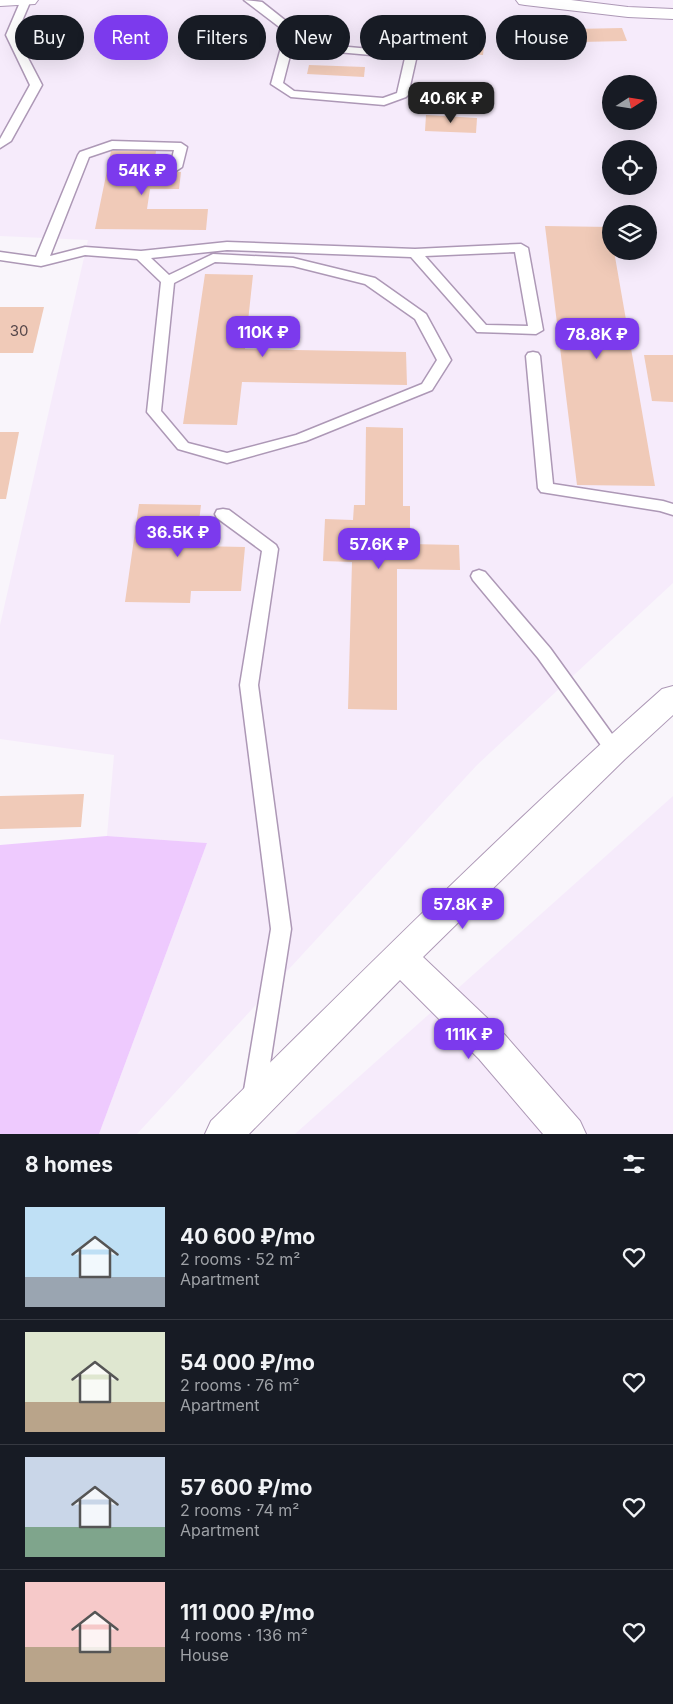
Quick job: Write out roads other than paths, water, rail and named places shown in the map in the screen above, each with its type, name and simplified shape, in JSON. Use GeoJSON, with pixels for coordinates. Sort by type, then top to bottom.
{"type":"FeatureCollection","features":[{"type":"Feature","properties":{"kind":"street"},"geometry":{"type":"LineString","coordinates":[[0,1],[27,0]]}},
{"type":"Feature","properties":{"kind":"street"},"geometry":{"type":"LineString","coordinates":[[526,0],[628,12],[673,14]]}},
{"type":"Feature","properties":{"kind":"street"},"geometry":{"type":"LineString","coordinates":[[224,1134],[400,958],[614,750],[673,697]]}},
{"type":"Feature","properties":{"kind":"street"},"geometry":{"type":"LineString","coordinates":[[400,958],[492,1047],[567,1134]]}},
{"type":"Feature","properties":{"kind":"lane"},"geometry":{"type":"LineString","coordinates":[[0,144],[4,141],[36,85],[11,35],[27,0]]}},
{"type":"Feature","properties":{"kind":"lane"},"geometry":{"type":"LineString","coordinates":[[248,0],[258,4],[276,18]]}},
{"type":"Feature","properties":{"kind":"lane"},"geometry":{"type":"LineString","coordinates":[[288,44],[312,47],[411,56],[402,95],[384,102],[290,94],[277,84],[288,44]]}},
{"type":"Feature","properties":{"kind":"lane"},"geometry":{"type":"LineString","coordinates":[[41,262],[84,155],[112,145],[181,147],[176,167]]}},
{"type":"Feature","properties":{"kind":"lane"},"geometry":{"type":"LineString","coordinates":[[0,256],[41,262],[85,251],[141,255],[227,246],[415,253],[521,248],[536,330],[482,329],[415,253]]}},
{"type":"Feature","properties":{"kind":"lane"},"geometry":{"type":"LineString","coordinates":[[141,255],[168,281]]}},
{"type":"Feature","properties":{"kind":"lane"},"geometry":{"type":"LineString","coordinates":[[213,258],[293,262],[370,281],[421,317],[444,360],[427,388],[301,438],[227,458],[184,446],[154,412],[168,281],[213,258]]}},
{"type":"Feature","properties":{"kind":"lane"},"geometry":{"type":"LineString","coordinates":[[533,356],[546,488],[662,506],[673,510]]}},
{"type":"Feature","properties":{"kind":"lane"},"geometry":{"type":"LineString","coordinates":[[223,514],[270,549],[249,685],[282,929],[252,1106]]}},
{"type":"Feature","properties":{"kind":"lane"},"geometry":{"type":"LineString","coordinates":[[479,576],[544,653],[614,750]]}}]}
